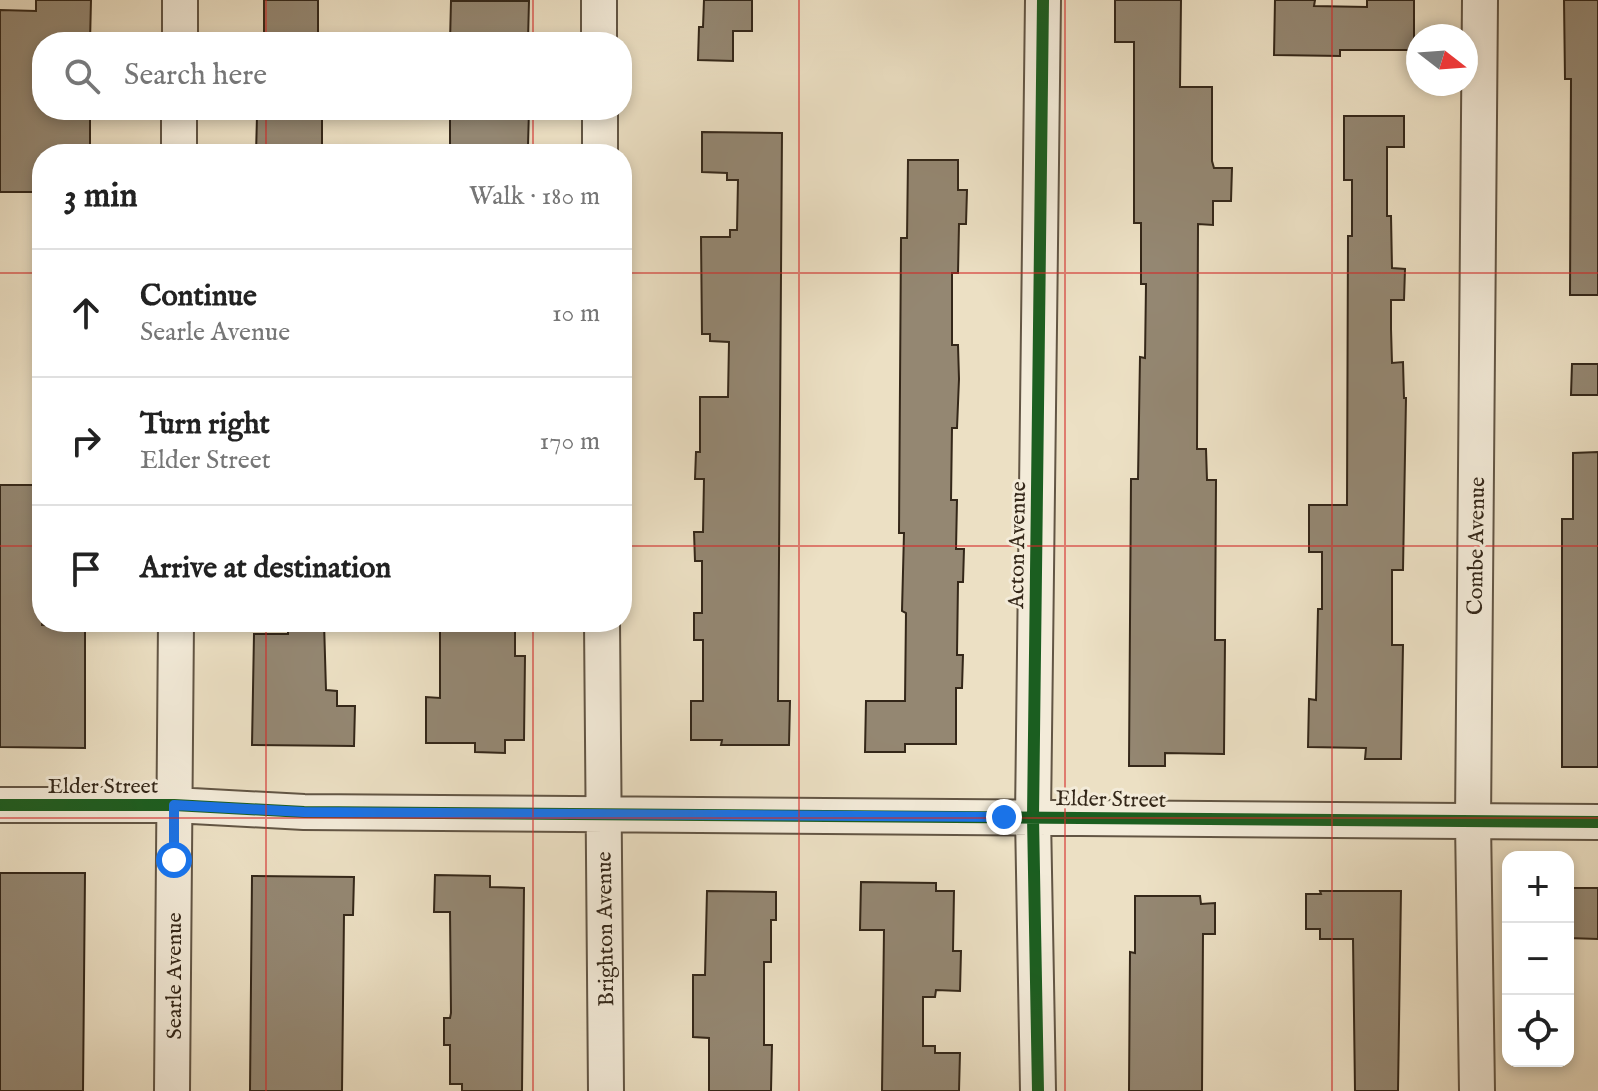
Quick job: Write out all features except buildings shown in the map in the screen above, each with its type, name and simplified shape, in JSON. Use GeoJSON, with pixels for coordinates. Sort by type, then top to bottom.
{"type":"FeatureCollection","features":[{"type":"Feature","properties":{"kind":"street"},"geometry":{"type":"LineString","coordinates":[[180,0],[180,32]]}},
{"type":"Feature","properties":{"kind":"street"},"geometry":{"type":"LineString","coordinates":[[599,0],[599,32]]}},
{"type":"Feature","properties":{"kind":"street","name":"Acton Avenue"},"geometry":{"type":"LineString","coordinates":[[1038,1091],[1033,817],[1043,0]]}},
{"type":"Feature","properties":{"kind":"street","name":"Combe Avenue"},"geometry":{"type":"LineString","coordinates":[[1477,1091],[1473,822],[1480,0]]}},
{"type":"Feature","properties":{"kind":"street"},"geometry":{"type":"LineString","coordinates":[[179,120],[179,144]]}},
{"type":"Feature","properties":{"kind":"street"},"geometry":{"type":"LineString","coordinates":[[600,120],[600,144]]}},
{"type":"Feature","properties":{"kind":"street","name":"Searle Avenue"},"geometry":{"type":"LineString","coordinates":[[172,1091],[176,632]]}},
{"type":"Feature","properties":{"kind":"street","name":"Brighton Avenue"},"geometry":{"type":"LineString","coordinates":[[602,632],[606,1091]]}},
{"type":"Feature","properties":{"kind":"street","name":"Elder Street"},"geometry":{"type":"LineString","coordinates":[[0,805],[174,805],[304,812],[1598,822]]}},
{"type":"Feature","properties":{"kind":"cycle path"},"geometry":{"type":"LineString","coordinates":[[1038,1091],[1033,817],[1043,0]]}},
{"type":"Feature","properties":{"kind":"cycle path"},"geometry":{"type":"LineString","coordinates":[[0,805],[174,805],[304,812],[1598,822]]}},
{"type":"Feature","properties":{"kind":"route"},"geometry":{"type":"LineString","coordinates":[[174,860],[174,805],[304,812],[1004,817]]}}]}
